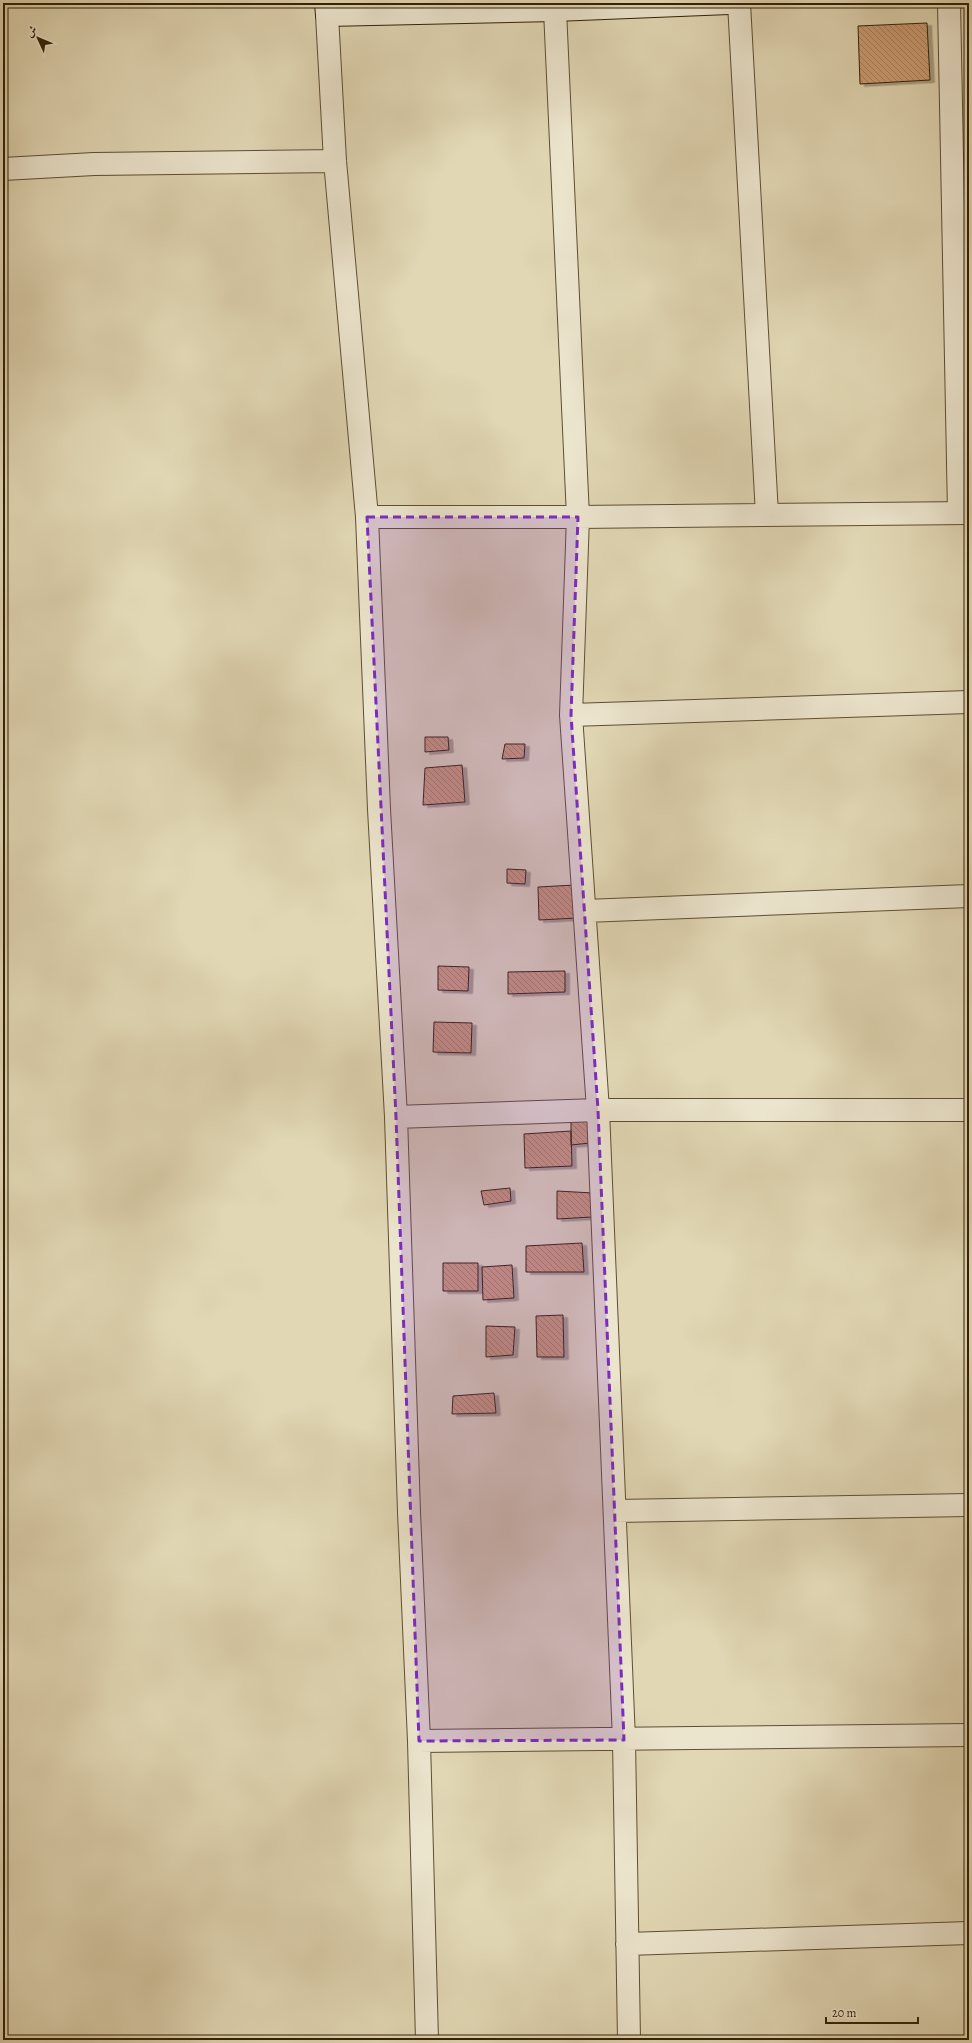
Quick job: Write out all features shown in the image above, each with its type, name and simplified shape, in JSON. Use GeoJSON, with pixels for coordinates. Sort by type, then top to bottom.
{"type":"FeatureCollection","features":[{"type":"Feature","properties":{"kind":"street"},"geometry":{"type":"LineString","coordinates":[[427,2040],[419,1741],[408,1504],[396,1117],[379,810],[367,517],[335,161],[326,9],[555,10],[729,3]]}},
{"type":"Feature","properties":{"kind":"street"},"geometry":{"type":"LineString","coordinates":[[739,3],[767,515]]}},
{"type":"Feature","properties":{"kind":"street"},"geometry":{"type":"LineString","coordinates":[[367,517],[578,517],[964,513],[960,199],[949,3]]}},
{"type":"Feature","properties":{"kind":"street"},"geometry":{"type":"LineString","coordinates":[[555,10],[578,517],[571,715],[598,1110],[624,1740],[629,2040]]}},
{"type":"Feature","properties":{"kind":"street"},"geometry":{"type":"LineString","coordinates":[[3,169],[94,164],[335,161]]}},
{"type":"Feature","properties":{"kind":"street"},"geometry":{"type":"LineString","coordinates":[[571,715],[969,702]]}},
{"type":"Feature","properties":{"kind":"street"},"geometry":{"type":"LineString","coordinates":[[585,911],[969,896]]}},
{"type":"Feature","properties":{"kind":"street"},"geometry":{"type":"LineString","coordinates":[[396,1117],[598,1110],[969,1110]]}},
{"type":"Feature","properties":{"kind":"street"},"geometry":{"type":"LineString","coordinates":[[615,1511],[969,1505]]}},
{"type":"Feature","properties":{"kind":"street"},"geometry":{"type":"LineString","coordinates":[[419,1741],[624,1740],[969,1735]]}},
{"type":"Feature","properties":{"kind":"street"},"geometry":{"type":"LineString","coordinates":[[627,1944],[969,1933]]}},
{"type":"Feature","properties":{"kind":"highlighted area"},"geometry":{"type":"Polygon","coordinates":[[[367,517],[578,517],[571,715],[598,1110],[624,1740],[419,1741],[396,1117],[367,517]]]}},
{"type":"Feature","properties":{"kind":"building"},"geometry":{"type":"Polygon","coordinates":[[[927,23],[930,80],[860,84],[858,26],[927,23]]]}},
{"type":"Feature","properties":{"kind":"building"},"geometry":{"type":"Polygon","coordinates":[[[425,737],[448,737],[449,750],[425,752],[425,737]]]}},
{"type":"Feature","properties":{"kind":"building"},"geometry":{"type":"Polygon","coordinates":[[[505,744],[525,744],[524,758],[502,759],[505,744]]]}},
{"type":"Feature","properties":{"kind":"building"},"geometry":{"type":"Polygon","coordinates":[[[462,765],[465,802],[423,805],[425,768],[462,765]]]}},
{"type":"Feature","properties":{"kind":"building"},"geometry":{"type":"Polygon","coordinates":[[[507,869],[526,870],[525,884],[507,883],[507,869]]]}},
{"type":"Feature","properties":{"kind":"building"},"geometry":{"type":"Polygon","coordinates":[[[575,885],[577,918],[539,920],[538,887],[575,885]]]}},
{"type":"Feature","properties":{"kind":"building"},"geometry":{"type":"Polygon","coordinates":[[[438,966],[469,967],[468,991],[438,990],[438,966]]]}},
{"type":"Feature","properties":{"kind":"building"},"geometry":{"type":"Polygon","coordinates":[[[565,971],[565,992],[508,994],[508,972],[565,971]]]}},
{"type":"Feature","properties":{"kind":"building"},"geometry":{"type":"Polygon","coordinates":[[[434,1022],[472,1023],[471,1053],[433,1052],[434,1022]]]}},
{"type":"Feature","properties":{"kind":"building"},"geometry":{"type":"Polygon","coordinates":[[[571,1113],[592,1114],[590,1143],[571,1145],[571,1113]]]}},
{"type":"Feature","properties":{"kind":"building"},"geometry":{"type":"Polygon","coordinates":[[[571,1131],[572,1166],[525,1168],[524,1134],[571,1131]]]}},
{"type":"Feature","properties":{"kind":"building"},"geometry":{"type":"Polygon","coordinates":[[[510,1188],[511,1201],[484,1205],[481,1191],[510,1188]]]}},
{"type":"Feature","properties":{"kind":"building"},"geometry":{"type":"Polygon","coordinates":[[[557,1191],[593,1193],[592,1217],[557,1219],[557,1191]]]}},
{"type":"Feature","properties":{"kind":"building"},"geometry":{"type":"Polygon","coordinates":[[[582,1243],[584,1272],[526,1272],[526,1246],[582,1243]]]}},
{"type":"Feature","properties":{"kind":"building"},"geometry":{"type":"Polygon","coordinates":[[[443,1263],[478,1263],[478,1291],[443,1291],[443,1263]]]}},
{"type":"Feature","properties":{"kind":"building"},"geometry":{"type":"Polygon","coordinates":[[[512,1265],[514,1298],[483,1300],[482,1267],[512,1265]]]}},
{"type":"Feature","properties":{"kind":"building"},"geometry":{"type":"Polygon","coordinates":[[[563,1315],[564,1357],[537,1357],[536,1316],[563,1315]]]}},
{"type":"Feature","properties":{"kind":"building"},"geometry":{"type":"Polygon","coordinates":[[[486,1326],[515,1327],[513,1355],[486,1357],[486,1326]]]}},
{"type":"Feature","properties":{"kind":"building"},"geometry":{"type":"Polygon","coordinates":[[[494,1393],[496,1413],[452,1414],[453,1396],[494,1393]]]}}]}
